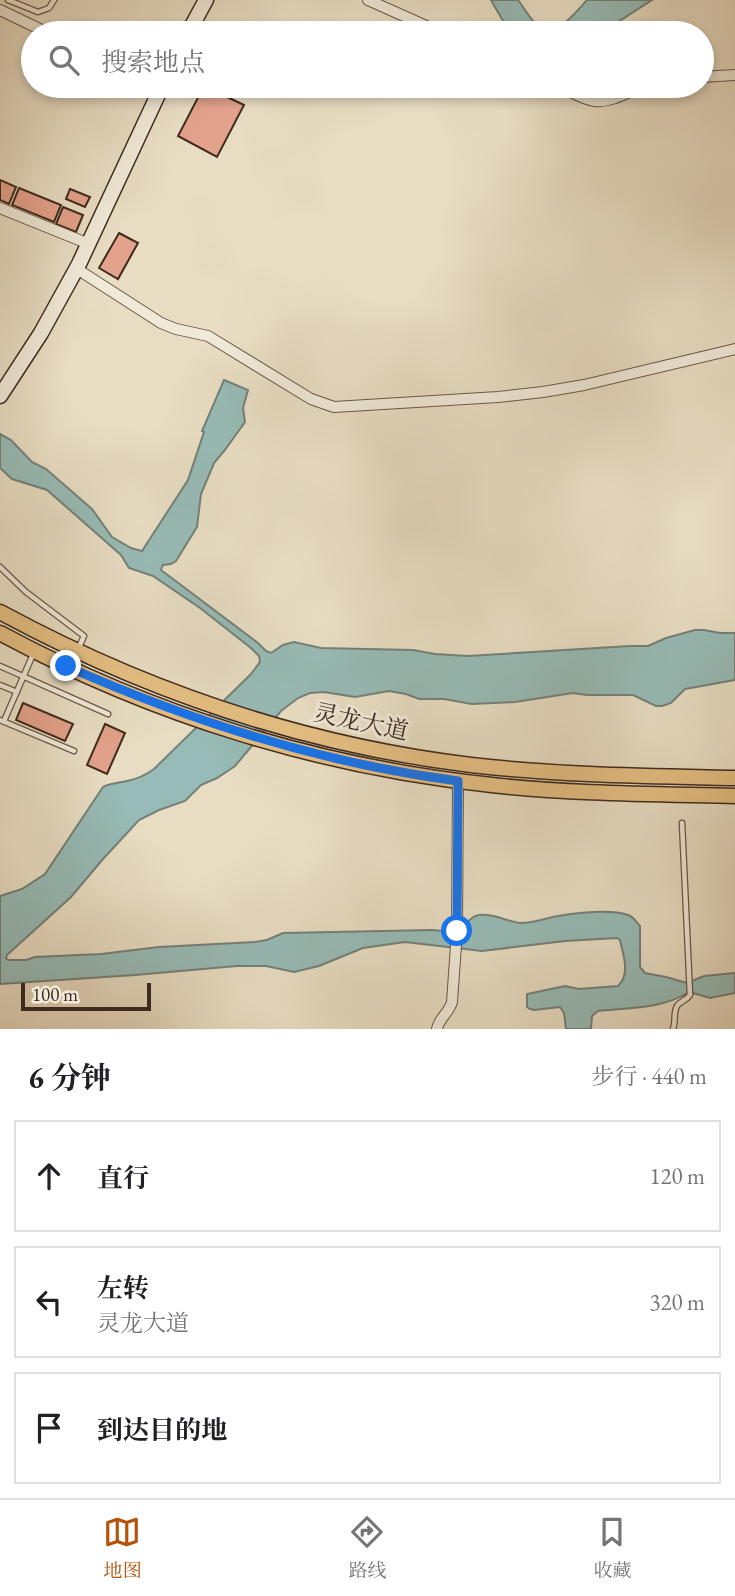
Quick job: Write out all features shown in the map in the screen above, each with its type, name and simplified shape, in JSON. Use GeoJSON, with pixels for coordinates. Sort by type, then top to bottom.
{"type":"FeatureCollection","features":[{"type":"Feature","properties":{"kind":"main road"},"geometry":{"type":"LineString","coordinates":[[195,21],[206,0]]}},
{"type":"Feature","properties":{"kind":"main road"},"geometry":{"type":"LineString","coordinates":[[0,396],[41,333],[89,244],[154,98]]}},
{"type":"Feature","properties":{"kind":"main road","name":"灵龙大道"},"geometry":{"type":"LineString","coordinates":[[0,612],[77,651],[206,703],[280,727],[373,750],[469,765],[570,774],[735,778]]}},
{"type":"Feature","properties":{"kind":"main road","name":"灵龙大道"},"geometry":{"type":"LineString","coordinates":[[0,633],[112,687],[196,719],[269,742],[370,767],[504,787],[735,796]]}},
{"type":"Feature","properties":{"kind":"street"},"geometry":{"type":"LineString","coordinates":[[368,0],[415,21]]}},
{"type":"Feature","properties":{"kind":"street"},"geometry":{"type":"LineString","coordinates":[[1,10],[23,21]]}},
{"type":"Feature","properties":{"kind":"street"},"geometry":{"type":"LineString","coordinates":[[714,76],[735,75]]}},
{"type":"Feature","properties":{"kind":"street"},"geometry":{"type":"LineString","coordinates":[[586,98],[598,101],[613,98]]}},
{"type":"Feature","properties":{"kind":"street"},"geometry":{"type":"LineString","coordinates":[[0,208],[89,244]]}},
{"type":"Feature","properties":{"kind":"street"},"geometry":{"type":"LineString","coordinates":[[76,269],[161,323],[208,336],[311,399],[334,407],[542,392],[584,385],[735,349]]}},
{"type":"Feature","properties":{"kind":"street"},"geometry":{"type":"LineString","coordinates":[[437,1029],[452,1002],[457,931],[458,781]]}},
{"type":"Feature","properties":{"kind":"lane"},"geometry":{"type":"LineString","coordinates":[[1,10],[8,0],[38,12],[50,8],[54,0]]}},
{"type":"Feature","properties":{"kind":"lane"},"geometry":{"type":"LineString","coordinates":[[0,567],[26,592],[84,636],[77,651]]}},
{"type":"Feature","properties":{"kind":"lane"},"geometry":{"type":"LineString","coordinates":[[34,651],[2,720],[74,751]]}},
{"type":"Feature","properties":{"kind":"lane"},"geometry":{"type":"LineString","coordinates":[[0,666],[108,714]]}},
{"type":"Feature","properties":{"kind":"lane"},"geometry":{"type":"LineString","coordinates":[[0,685],[17,692]]}},
{"type":"Feature","properties":{"kind":"lane"},"geometry":{"type":"LineString","coordinates":[[673,1029],[678,1004],[688,999],[690,993],[682,823]]}},
{"type":"Feature","properties":{"kind":"water"},"geometry":{"type":"Polygon","coordinates":[[[491,0],[518,0],[534,21],[503,21],[491,0]]]}},
{"type":"Feature","properties":{"kind":"water"},"geometry":{"type":"Polygon","coordinates":[[[587,0],[652,0],[620,21],[567,21],[587,0]]]}},
{"type":"Feature","properties":{"kind":"water"},"geometry":{"type":"Polygon","coordinates":[[[224,380],[248,390],[243,408],[245,422],[214,463],[201,494],[197,527],[176,561],[163,565],[161,570],[266,651],[271,653],[294,642],[321,648],[413,650],[468,656],[648,646],[666,638],[704,630],[735,633],[735,680],[685,689],[671,703],[662,706],[656,706],[633,695],[573,693],[515,702],[472,704],[444,699],[419,699],[389,691],[355,697],[324,692],[310,693],[281,711],[235,766],[201,785],[185,801],[139,820],[71,897],[6,958],[26,960],[35,957],[101,954],[159,947],[255,942],[283,933],[432,930],[454,932],[479,915],[521,923],[574,914],[612,912],[630,916],[640,926],[640,967],[645,973],[687,983],[704,976],[735,973],[735,993],[710,998],[689,992],[657,1005],[598,1011],[592,1016],[591,1029],[566,1029],[564,1013],[560,1007],[534,1010],[527,1007],[527,994],[565,986],[579,989],[618,986],[625,970],[620,940],[617,938],[482,951],[405,942],[363,948],[319,966],[294,972],[266,966],[237,966],[0,984],[0,896],[22,889],[45,874],[103,787],[138,778],[154,769],[260,662],[259,656],[251,648],[200,608],[153,576],[129,568],[121,555],[47,490],[12,479],[0,468],[0,434],[11,440],[32,462],[46,469],[92,509],[112,537],[142,551],[188,480],[204,432],[202,431],[224,380]]]}},
{"type":"Feature","properties":{"kind":"building"},"geometry":{"type":"Polygon","coordinates":[[[198,98],[229,98],[244,105],[217,157],[178,136],[198,98]]]}},
{"type":"Feature","properties":{"kind":"building"},"geometry":{"type":"Polygon","coordinates":[[[0,180],[16,187],[9,204],[0,200],[0,180]]]}},
{"type":"Feature","properties":{"kind":"building"},"geometry":{"type":"Polygon","coordinates":[[[19,188],[61,205],[54,222],[12,205],[19,188]]]}},
{"type":"Feature","properties":{"kind":"building"},"geometry":{"type":"Polygon","coordinates":[[[70,189],[90,197],[85,207],[66,199],[70,189]]]}},
{"type":"Feature","properties":{"kind":"building"},"geometry":{"type":"Polygon","coordinates":[[[63,207],[83,215],[76,232],[56,224],[63,207]]]}},
{"type":"Feature","properties":{"kind":"building"},"geometry":{"type":"Polygon","coordinates":[[[119,233],[138,243],[118,279],[99,268],[119,233]]]}},
{"type":"Feature","properties":{"kind":"building"},"geometry":{"type":"Polygon","coordinates":[[[23,703],[73,724],[65,741],[16,720],[23,703]]]}},
{"type":"Feature","properties":{"kind":"building"},"geometry":{"type":"Polygon","coordinates":[[[105,724],[125,733],[107,774],[87,765],[105,724]]]}},
{"type":"Feature","properties":{"kind":"route"},"geometry":{"type":"LineString","coordinates":[[66,666],[165,708],[275,744],[370,767],[458,781],[457,931]]}}]}
